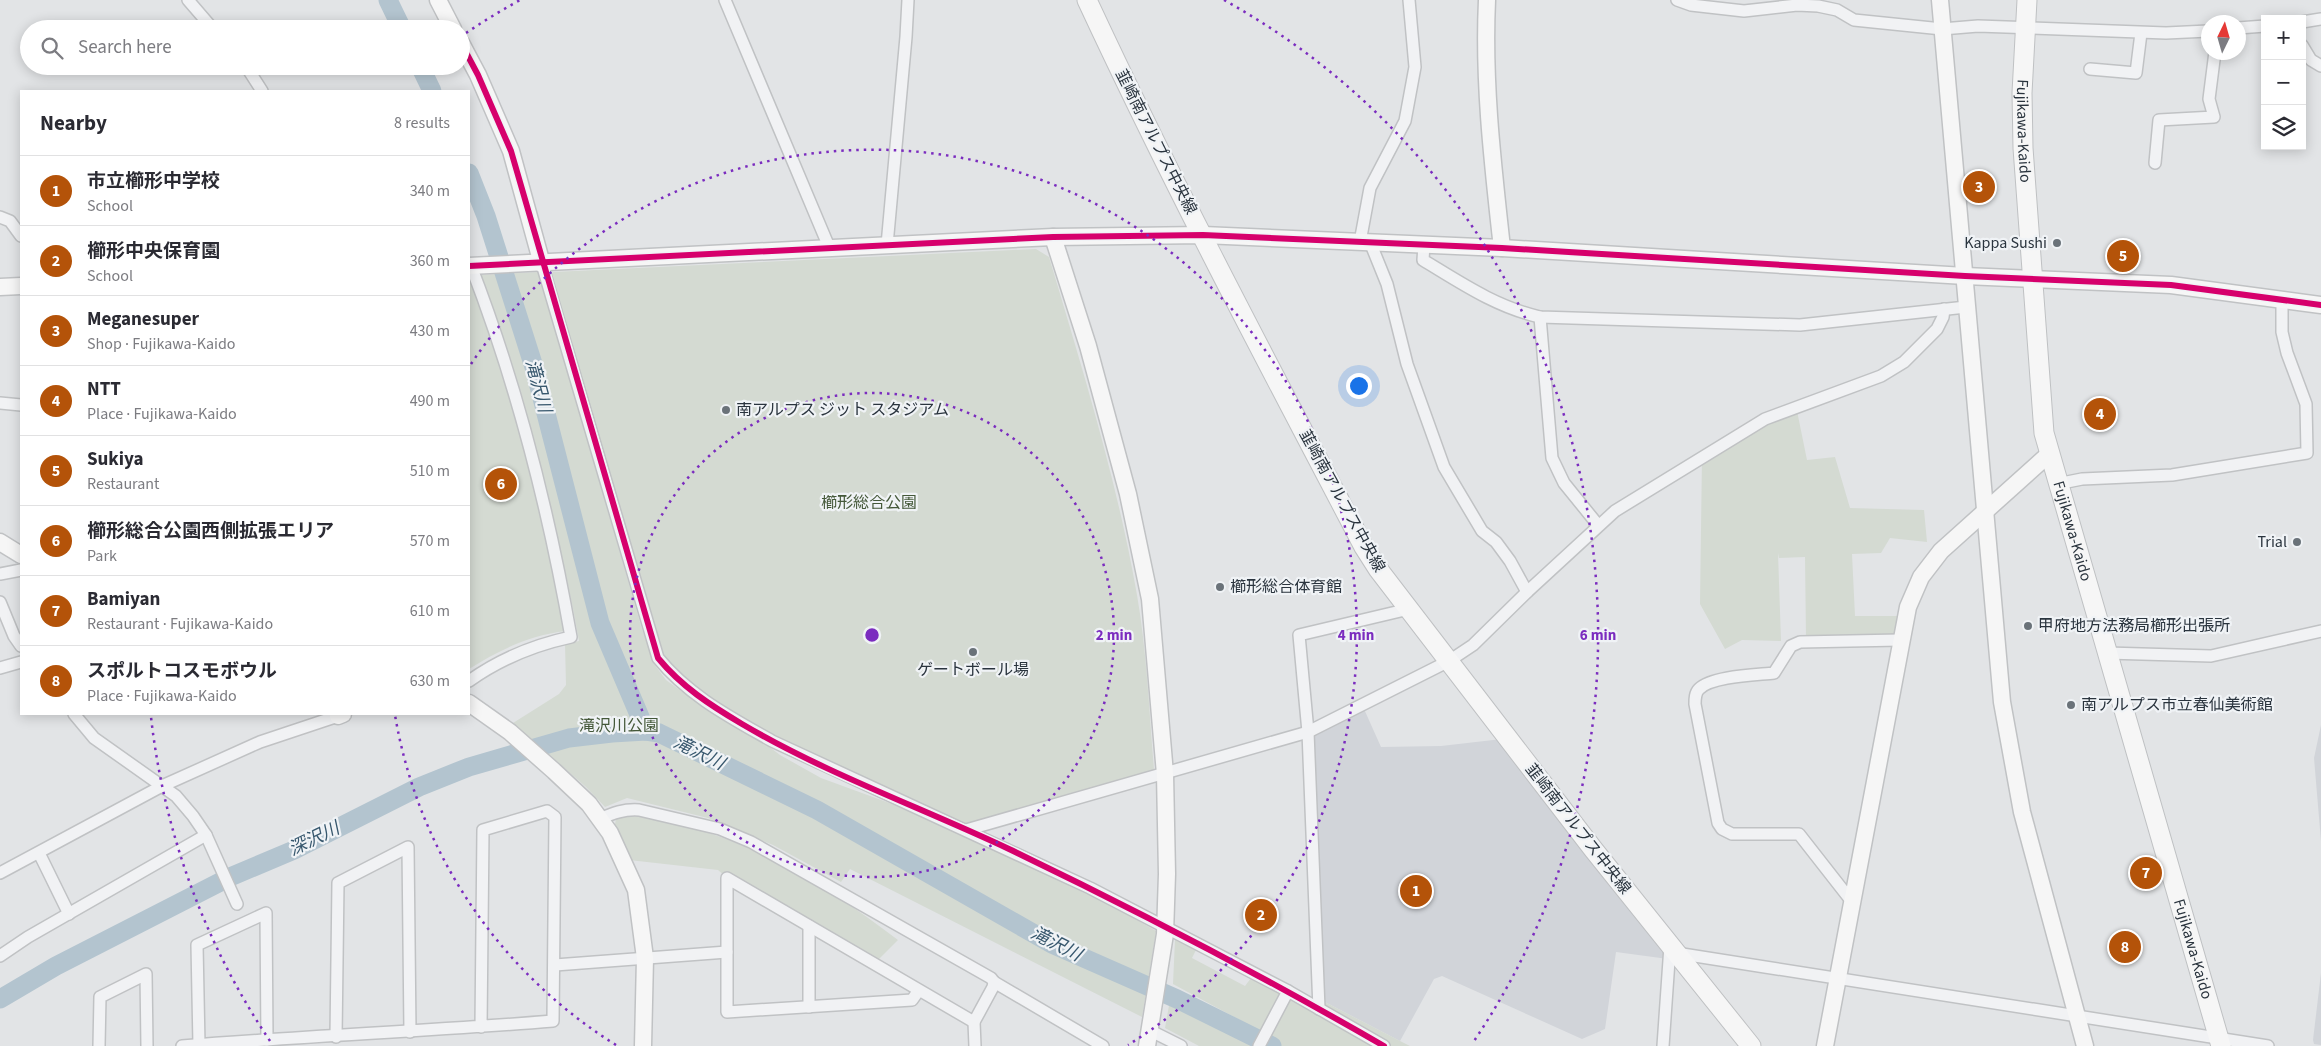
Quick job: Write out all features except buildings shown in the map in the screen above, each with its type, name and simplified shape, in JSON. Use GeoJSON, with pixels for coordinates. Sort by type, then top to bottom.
{"type":"FeatureCollection","features":[{"type":"Feature","properties":{"kind":"main road","name":"韮崎南アルプス中央線"},"geometry":{"type":"LineString","coordinates":[[1087,0],[1203,235],[1364,547],[1378,569],[1449,661],[1673,949],[1751,1046]]}},
{"type":"Feature","properties":{"kind":"main road","name":"Fujikawa-Kaido"},"geometry":{"type":"LineString","coordinates":[[2027,0],[2024,30],[2023,148],[2034,279],[2042,414],[2049,454],[2220,1043]]}},
{"type":"Feature","properties":{"kind":"street"},"geometry":{"type":"LineString","coordinates":[[188,0],[205,20]]}},
{"type":"Feature","properties":{"kind":"street"},"geometry":{"type":"LineString","coordinates":[[438,0],[448,20]]}},
{"type":"Feature","properties":{"kind":"street"},"geometry":{"type":"LineString","coordinates":[[725,0],[829,247]]}},
{"type":"Feature","properties":{"kind":"street"},"geometry":{"type":"LineString","coordinates":[[887,245],[908,0]]}},
{"type":"Feature","properties":{"kind":"street"},"geometry":{"type":"LineString","coordinates":[[1409,0],[1415,67],[1406,121],[1370,188],[1365,242],[1387,284],[1407,364],[1444,467],[1482,530],[1496,542],[1510,561],[1527,592]]}},
{"type":"Feature","properties":{"kind":"street"},"geometry":{"type":"LineString","coordinates":[[1487,0],[1488,93],[1502,248]]}},
{"type":"Feature","properties":{"kind":"street"},"geometry":{"type":"LineString","coordinates":[[1677,0],[1691,5],[1744,11],[1797,5],[1838,5],[1854,20],[1873,24],[1942,29],[1978,26],[2024,30],[2141,33],[2201,31]]}},
{"type":"Feature","properties":{"kind":"street"},"geometry":{"type":"LineString","coordinates":[[1940,0],[2002,702],[2022,812],[2085,1046]]}},
{"type":"Feature","properties":{"kind":"street"},"geometry":{"type":"LineString","coordinates":[[2306,21],[2321,19]]}},
{"type":"Feature","properties":{"kind":"street"},"geometry":{"type":"LineString","coordinates":[[2246,27],[2261,26]]}},
{"type":"Feature","properties":{"kind":"street"},"geometry":{"type":"LineString","coordinates":[[2090,69],[2136,73],[2141,33]]}},
{"type":"Feature","properties":{"kind":"street"},"geometry":{"type":"LineString","coordinates":[[2306,52],[2311,60],[2321,66]]}},
{"type":"Feature","properties":{"kind":"street"},"geometry":{"type":"LineString","coordinates":[[470,60],[511,151],[539,264],[658,658],[691,692],[772,741],[818,764],[1090,888],[1165,931],[1288,991],[1384,1046]]}},
{"type":"Feature","properties":{"kind":"street"},"geometry":{"type":"LineString","coordinates":[[2155,164],[2159,120],[2214,117],[2209,99],[2214,60]]}},
{"type":"Feature","properties":{"kind":"street"},"geometry":{"type":"LineString","coordinates":[[252,75],[261,90]]}},
{"type":"Feature","properties":{"kind":"street"},"geometry":{"type":"LineString","coordinates":[[0,217],[10,221],[20,235]]}},
{"type":"Feature","properties":{"kind":"street"},"geometry":{"type":"LineString","coordinates":[[470,680],[499,662],[528,648],[571,637],[560,574],[516,403],[472,266],[1053,237],[1203,235],[1502,248],[1965,276],[2171,285],[2321,305]]}},
{"type":"Feature","properties":{"kind":"street"},"geometry":{"type":"LineString","coordinates":[[1053,237],[1088,346],[1128,494],[1150,599],[1168,821],[1165,931],[1149,1033],[1181,1046]]}},
{"type":"Feature","properties":{"kind":"street"},"geometry":{"type":"LineString","coordinates":[[1424,245],[1423,260],[1489,300],[1519,313],[1540,317],[1800,325],[1966,307]]}},
{"type":"Feature","properties":{"kind":"street"},"geometry":{"type":"LineString","coordinates":[[0,287],[20,286]]}},
{"type":"Feature","properties":{"kind":"street"},"geometry":{"type":"LineString","coordinates":[[2057,484],[2082,478],[2172,475],[2307,453],[2306,404],[2287,353],[2282,332],[2282,300]]}},
{"type":"Feature","properties":{"kind":"street"},"geometry":{"type":"LineString","coordinates":[[966,830],[1308,732],[1449,661],[1474,645],[1527,592],[1615,511],[1765,419],[1889,372],[1904,362],[1937,329],[1943,317],[1944,309]]}},
{"type":"Feature","properties":{"kind":"street"},"geometry":{"type":"LineString","coordinates":[[1540,317],[1552,458],[1561,478],[1598,525]]}},
{"type":"Feature","properties":{"kind":"street"},"geometry":{"type":"LineString","coordinates":[[0,403],[20,405]]}},
{"type":"Feature","properties":{"kind":"street"},"geometry":{"type":"LineString","coordinates":[[1825,1046],[1900,640],[1908,607],[1921,576],[1941,551],[2049,454]]}},
{"type":"Feature","properties":{"kind":"street"},"geometry":{"type":"LineString","coordinates":[[0,542],[20,554]]}},
{"type":"Feature","properties":{"kind":"street"},"geometry":{"type":"LineString","coordinates":[[0,574],[20,570]]}},
{"type":"Feature","properties":{"kind":"street"},"geometry":{"type":"LineString","coordinates":[[0,602],[14,636],[20,645]]}},
{"type":"Feature","properties":{"kind":"street"},"geometry":{"type":"LineString","coordinates":[[1319,1009],[1308,732],[1299,635],[1409,609]]}},
{"type":"Feature","properties":{"kind":"street"},"geometry":{"type":"LineString","coordinates":[[2107,653],[2212,656],[2321,631]]}},
{"type":"Feature","properties":{"kind":"street"},"geometry":{"type":"LineString","coordinates":[[1852,903],[1798,834],[1732,834],[1722,829],[1718,822],[1695,704],[1696,696],[1700,688],[1710,683],[1774,673],[1791,646],[1800,642],[1900,640]]}},
{"type":"Feature","properties":{"kind":"street"},"geometry":{"type":"LineString","coordinates":[[0,668],[20,662]]}},
{"type":"Feature","properties":{"kind":"street"},"geometry":{"type":"LineString","coordinates":[[470,704],[503,727],[554,771],[589,804],[610,833],[636,890],[645,958],[643,1046]]}},
{"type":"Feature","properties":{"kind":"street"},"geometry":{"type":"LineString","coordinates":[[75,715],[94,738],[176,796],[194,816],[206,835],[237,904]]}},
{"type":"Feature","properties":{"kind":"street"},"geometry":{"type":"LineString","coordinates":[[0,873],[162,786],[260,742],[341,715]]}},
{"type":"Feature","properties":{"kind":"street"},"geometry":{"type":"LineString","coordinates":[[600,819],[615,812],[639,810],[720,829],[751,842],[991,978],[994,982],[1103,1046]]}},
{"type":"Feature","properties":{"kind":"street"},"geometry":{"type":"LineString","coordinates":[[267,1040],[266,913],[197,945],[191,1045],[267,1040],[310,1042],[336,1037],[481,1027],[553,1021],[555,817],[547,811],[483,830],[481,1027]]}},
{"type":"Feature","properties":{"kind":"street"},"geometry":{"type":"LineString","coordinates":[[0,956],[206,835]]}},
{"type":"Feature","properties":{"kind":"street"},"geometry":{"type":"LineString","coordinates":[[336,1037],[338,883],[408,847],[410,1032]]}},
{"type":"Feature","properties":{"kind":"street"},"geometry":{"type":"LineString","coordinates":[[39,853],[69,914]]}},
{"type":"Feature","properties":{"kind":"street"},"geometry":{"type":"LineString","coordinates":[[919,990],[912,1000],[727,1012],[727,878],[974,1022]]}},
{"type":"Feature","properties":{"kind":"street"},"geometry":{"type":"LineString","coordinates":[[809,926],[809,1007]]}},
{"type":"Feature","properties":{"kind":"street"},"geometry":{"type":"LineString","coordinates":[[1664,1046],[1673,949],[2220,1043],[2268,1046]]}},
{"type":"Feature","properties":{"kind":"street"},"geometry":{"type":"LineString","coordinates":[[555,965],[727,952]]}},
{"type":"Feature","properties":{"kind":"street"},"geometry":{"type":"LineString","coordinates":[[99,1046],[100,997],[146,974],[148,1046]]}},
{"type":"Feature","properties":{"kind":"street"},"geometry":{"type":"LineString","coordinates":[[975,1046],[974,1022],[994,982]]}},
{"type":"Feature","properties":{"kind":"street"},"geometry":{"type":"LineString","coordinates":[[1259,1046],[1288,991]]}},
{"type":"Feature","properties":{"kind":"shaded area"},"geometry":{"type":"Polygon","coordinates":[[[1364,709],[1381,747],[1441,746],[1502,739],[1669,949],[1668,959],[1616,952],[1605,1029],[1582,1039],[1442,976],[1434,979],[1400,1041],[1323,1001],[1312,738],[1318,731],[1364,709]]]}},
{"type":"Feature","properties":{"kind":"shaded area"},"geometry":{"type":"Polygon","coordinates":[[[2321,725],[2321,841],[2314,758],[2321,725]]]}},
{"type":"Feature","properties":{"kind":"shaded area"},"geometry":{"type":"Polygon","coordinates":[[[2321,973],[2321,1045],[2314,1044],[2313,1040],[2321,973]]]}},
{"type":"Feature","properties":{"kind":"green space","name":"櫛形総合公園"},"geometry":{"type":"Polygon","coordinates":[[[1036,249],[1049,257],[1098,424],[1129,552],[1140,616],[1154,769],[1151,774],[964,826],[759,729],[684,682],[664,658],[604,465],[550,277],[553,272],[1036,249]]]}},
{"type":"Feature","properties":{"kind":"green space","name":"滝沢川公園"},"geometry":{"type":"Polygon","coordinates":[[[539,272],[641,626],[654,664],[666,680],[759,739],[780,755],[821,778],[892,804],[1087,891],[1156,931],[1142,1017],[850,869],[841,882],[773,845],[708,818],[627,798],[605,807],[586,787],[513,723],[559,694],[566,685],[565,644],[579,641],[548,502],[522,410],[479,275],[539,272]]]}},
{"type":"Feature","properties":{"kind":"green space"},"geometry":{"type":"Polygon","coordinates":[[[470,276],[510,399],[528,464],[566,631],[540,636],[515,644],[470,668],[470,276]]]}},
{"type":"Feature","properties":{"kind":"green space"},"geometry":{"type":"Polygon","coordinates":[[[1796,406],[1807,460],[1835,457],[1850,508],[1924,510],[1927,542],[1890,538],[1881,553],[1852,554],[1855,616],[1897,616],[1895,637],[1806,638],[1805,557],[1779,558],[1778,553],[1781,641],[1742,640],[1725,649],[1700,604],[1702,456],[1796,406]]]}},
{"type":"Feature","properties":{"kind":"green space"},"geometry":{"type":"Polygon","coordinates":[[[623,815],[661,820],[697,829],[734,842],[803,876],[868,917],[898,940],[876,962],[727,878],[718,870],[629,860],[614,829],[616,819],[623,815]]]}},
{"type":"Feature","properties":{"kind":"green space"},"geometry":{"type":"Polygon","coordinates":[[[1175,940],[1196,950],[1192,958],[1245,986],[1251,978],[1281,993],[1262,1032],[1173,984],[1175,940]]]}},
{"type":"Feature","properties":{"kind":"green space"},"geometry":{"type":"Polygon","coordinates":[[[1288,991],[1384,1046],[1278,1046],[1266,1032],[1288,991]]]}},
{"type":"Feature","properties":{"kind":"green space"},"geometry":{"type":"Polygon","coordinates":[[[1170,1000],[1256,1045],[1199,1046],[1165,1028],[1170,1000]]]}},
{"type":"Feature","properties":{"kind":"green space"},"geometry":{"type":"Polygon","coordinates":[[[1321,1000],[1410,1046],[1389,1046],[1321,1007],[1321,1000]]]}},
{"type":"Feature","properties":{"kind":"waterway","name":"滝沢川"},"geometry":{"type":"LineString","coordinates":[[388,0],[398,20]]}},
{"type":"Feature","properties":{"kind":"waterway","name":"滝沢川"},"geometry":{"type":"LineString","coordinates":[[424,75],[432,90]]}},
{"type":"Feature","properties":{"kind":"waterway","name":"滝沢川"},"geometry":{"type":"LineString","coordinates":[[470,176],[486,216],[534,367],[600,623],[646,731]]}},
{"type":"Feature","properties":{"kind":"waterway","name":"滝沢川"},"geometry":{"type":"LineString","coordinates":[[0,999],[56,966],[230,877],[294,850],[419,787],[469,767],[569,738],[646,731],[659,733],[817,810],[1052,944],[1177,999],[1272,1046]]}},
{"type":"Feature","properties":{"kind":"cycle path"},"geometry":{"type":"LineString","coordinates":[[470,60],[511,151],[658,658],[667,668],[687,687],[708,702],[774,742],[807,759],[1009,849],[1104,896],[1245,969],[1384,1046]]}},
{"type":"Feature","properties":{"kind":"cycle path"},"geometry":{"type":"LineString","coordinates":[[470,266],[1053,237],[1203,235],[1502,248],[1965,276],[2171,285],[2321,305]]}},
{"type":"Feature","properties":{"kind":"place","name":"Meganesuper"},"geometry":{"type":"Point","coordinates":[1979,187]}},
{"type":"Feature","properties":{"kind":"place","name":"Kappa Sushi"},"geometry":{"type":"Point","coordinates":[2057,243]}},
{"type":"Feature","properties":{"kind":"place","name":"Sukiya"},"geometry":{"type":"Point","coordinates":[2123,256]}},
{"type":"Feature","properties":{"kind":"place","name":"南アルプス ジット スタジアム"},"geometry":{"type":"Point","coordinates":[726,410]}},
{"type":"Feature","properties":{"kind":"place","name":"NTT"},"geometry":{"type":"Point","coordinates":[2100,414]}},
{"type":"Feature","properties":{"kind":"place","name":"櫛形総合公園西側拡張エリア"},"geometry":{"type":"Point","coordinates":[501,484]}},
{"type":"Feature","properties":{"kind":"place","name":"Trial"},"geometry":{"type":"Point","coordinates":[2297,542]}},
{"type":"Feature","properties":{"kind":"place","name":"櫛形総合体育館"},"geometry":{"type":"Point","coordinates":[1220,587]}},
{"type":"Feature","properties":{"kind":"place","name":"甲府地方法務局櫛形出張所"},"geometry":{"type":"Point","coordinates":[2028,626]}},
{"type":"Feature","properties":{"kind":"place","name":"ゲートボール場"},"geometry":{"type":"Point","coordinates":[973,652]}},
{"type":"Feature","properties":{"kind":"place","name":"南アルプス市立春仙美術館"},"geometry":{"type":"Point","coordinates":[2071,705]}},
{"type":"Feature","properties":{"kind":"place","name":"Bamiyan"},"geometry":{"type":"Point","coordinates":[2146,873]}},
{"type":"Feature","properties":{"kind":"place","name":"市立櫛形中学校"},"geometry":{"type":"Point","coordinates":[1416,891]}},
{"type":"Feature","properties":{"kind":"place","name":"櫛形中央保育園"},"geometry":{"type":"Point","coordinates":[1261,915]}},
{"type":"Feature","properties":{"kind":"place","name":"スポルトコスモボウル"},"geometry":{"type":"Point","coordinates":[2125,947]}},
{"type":"Feature","properties":{"kind":"water label","name":"深沢川"},"geometry":{"type":"Point","coordinates":[314,839]}}]}
